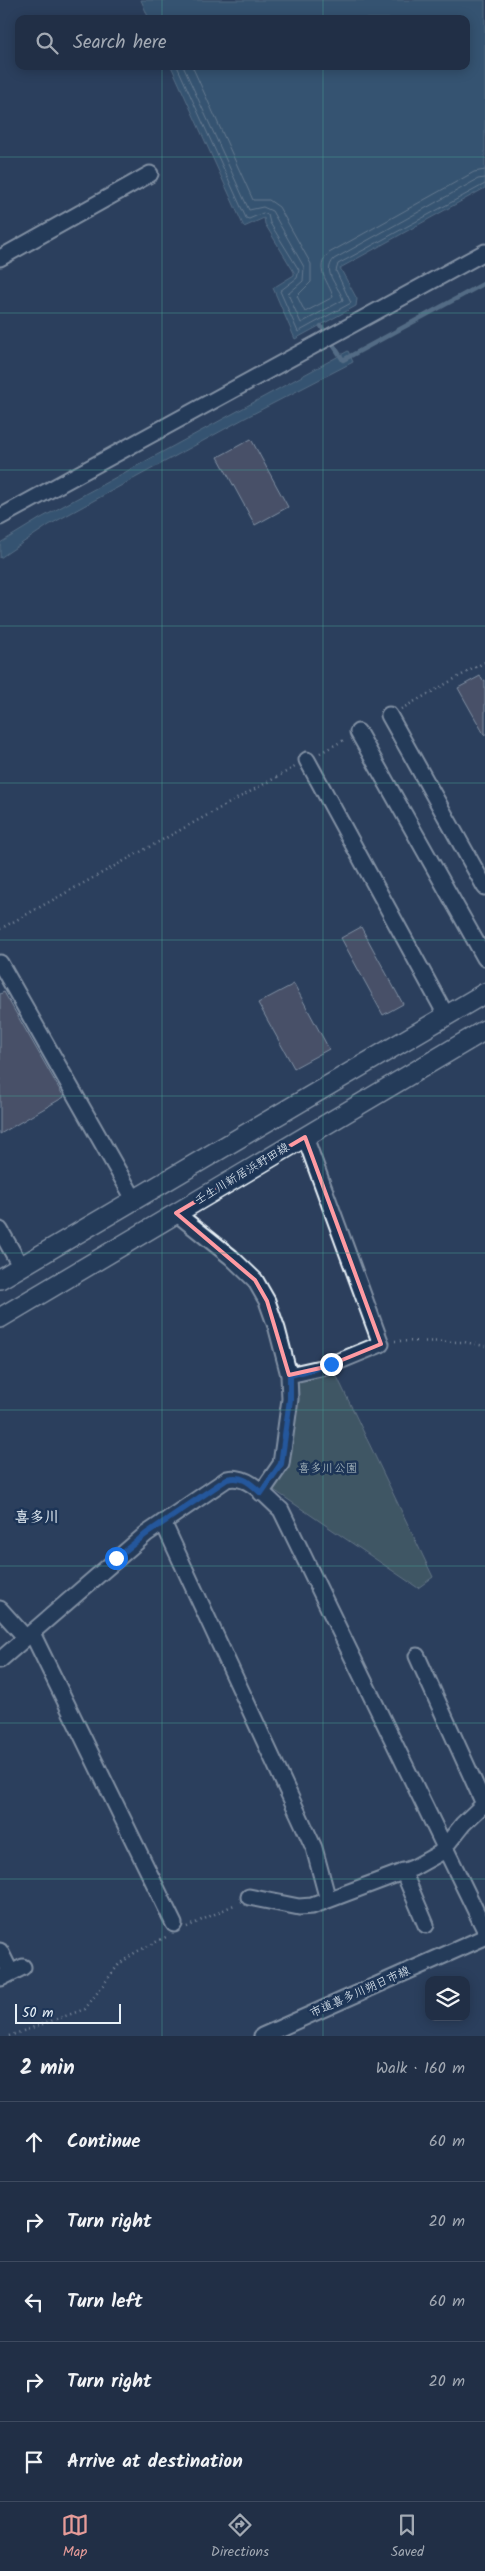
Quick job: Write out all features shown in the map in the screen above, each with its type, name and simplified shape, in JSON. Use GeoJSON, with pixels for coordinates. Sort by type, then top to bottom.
{"type":"FeatureCollection","features":[{"type":"Feature","properties":{"kind":"main road"},"geometry":{"type":"LineString","coordinates":[[0,1280],[485,993]]}},
{"type":"Feature","properties":{"kind":"main road","name":"壬生川新居浜野田線"},"geometry":{"type":"LineString","coordinates":[[0,1318],[485,1030]]}},
{"type":"Feature","properties":{"kind":"street"},"geometry":{"type":"LineString","coordinates":[[0,258],[150,174]]}},
{"type":"Feature","properties":{"kind":"street"},"geometry":{"type":"LineString","coordinates":[[0,517],[485,252]]}},
{"type":"Feature","properties":{"kind":"street"},"geometry":{"type":"LineString","coordinates":[[389,715],[485,887]]}},
{"type":"Feature","properties":{"kind":"street"},"geometry":{"type":"LineString","coordinates":[[358,732],[485,958]]}},
{"type":"Feature","properties":{"kind":"street"},"geometry":{"type":"LineString","coordinates":[[307,760],[446,1015]]}},
{"type":"Feature","properties":{"kind":"street"},"geometry":{"type":"LineString","coordinates":[[0,964],[134,1199]]}},
{"type":"Feature","properties":{"kind":"street"},"geometry":{"type":"LineString","coordinates":[[290,1375],[325,1367],[381,1344],[304,1137]]}},
{"type":"Feature","properties":{"kind":"street"},"geometry":{"type":"LineString","coordinates":[[176,1213],[231,1257],[255,1280],[267,1301],[290,1375],[290,1399],[281,1464],[261,1493]]}},
{"type":"Feature","properties":{"kind":"street"},"geometry":{"type":"LineString","coordinates":[[0,1230],[21,1267]]}},
{"type":"Feature","properties":{"kind":"street"},"geometry":{"type":"LineString","coordinates":[[0,1660],[116,1558],[163,1522],[227,1479],[236,1477],[244,1479],[281,1510],[485,1930]]}},
{"type":"Feature","properties":{"kind":"street"},"geometry":{"type":"LineString","coordinates":[[163,1522],[314,1848],[328,1900]]}},
{"type":"Feature","properties":{"kind":"street"},"geometry":{"type":"LineString","coordinates":[[0,1609],[29,1636],[175,1930]]}},
{"type":"Feature","properties":{"kind":"street"},"geometry":{"type":"LineString","coordinates":[[249,1897],[299,1907],[312,1906],[403,1871],[440,1853],[463,1824],[485,1804],[417,1656]]}},
{"type":"Feature","properties":{"kind":"street"},"geometry":{"type":"LineString","coordinates":[[403,1871],[426,1925]]}},
{"type":"Feature","properties":{"kind":"street","name":"市道喜多川朔日市線"},"geometry":{"type":"LineString","coordinates":[[262,2036],[485,1936]]}},
{"type":"Feature","properties":{"kind":"street"},"geometry":{"type":"LineString","coordinates":[[0,1951],[12,1973]]}},
{"type":"Feature","properties":{"kind":"path"},"geometry":{"type":"LineString","coordinates":[[389,715],[485,662]]}},
{"type":"Feature","properties":{"kind":"path"},"geometry":{"type":"LineString","coordinates":[[0,929],[358,732]]}},
{"type":"Feature","properties":{"kind":"path"},"geometry":{"type":"LineString","coordinates":[[381,1344],[396,1340],[418,1340],[464,1342],[485,1346]]}},
{"type":"Feature","properties":{"kind":"path"},"geometry":{"type":"LineString","coordinates":[[10,2036],[85,2009],[119,1964],[136,1952],[175,1930],[249,1897]]}},
{"type":"Feature","properties":{"kind":"highlighted area"},"geometry":{"type":"Polygon","coordinates":[[[305,1137],[381,1344],[325,1367],[289,1375],[267,1301],[255,1280],[176,1213],[305,1137]]]}},
{"type":"Feature","properties":{"kind":"green space","name":"喜多川公園"},"geometry":{"type":"Polygon","coordinates":[[[331,1364],[433,1577],[418,1588],[268,1486],[281,1464],[289,1375],[331,1364]]]}},
{"type":"Feature","properties":{"kind":"water"},"geometry":{"type":"Polygon","coordinates":[[[141,0],[485,0],[485,188],[340,268],[357,299],[356,306],[295,339],[273,288],[294,275],[294,272],[265,224],[264,218],[244,227],[173,70],[470,70],[470,15],[147,15],[141,0]]]}},
{"type":"Feature","properties":{"kind":"water"},"geometry":{"type":"Polygon","coordinates":[[[348,351],[353,362],[245,418],[49,525],[0,558],[0,543],[41,518],[348,351]]]}},
{"type":"Feature","properties":{"kind":"building"},"geometry":{"type":"Polygon","coordinates":[[[251,439],[288,507],[255,525],[218,457],[251,439]]]}},
{"type":"Feature","properties":{"kind":"building"},"geometry":{"type":"Polygon","coordinates":[[[480,676],[483,681],[485,680],[485,736],[458,688],[480,676]]]}},
{"type":"Feature","properties":{"kind":"building"},"geometry":{"type":"Polygon","coordinates":[[[361,927],[403,1004],[383,1015],[341,938],[361,927]]]}},
{"type":"Feature","properties":{"kind":"building"},"geometry":{"type":"Polygon","coordinates":[[[294,984],[329,1049],[294,1068],[258,1003],[294,984]]]}},
{"type":"Feature","properties":{"kind":"building"},"geometry":{"type":"Polygon","coordinates":[[[4,992],[64,1097],[0,1134],[0,994],[4,992]]]}},
{"type":"Feature","properties":{"kind":"waterway"},"geometry":{"type":"LineString","coordinates":[[321,326],[343,360],[485,283]]}},
{"type":"Feature","properties":{"kind":"district","name":"喜多川"},"geometry":{"type":"Point","coordinates":[37,1518]}},
{"type":"Feature","properties":{"kind":"route"},"geometry":{"type":"LineString","coordinates":[[116,1558],[146,1534],[227,1479],[236,1477],[244,1479],[261,1493],[273,1479],[281,1464],[290,1399],[290,1375],[331,1364]]}}]}
